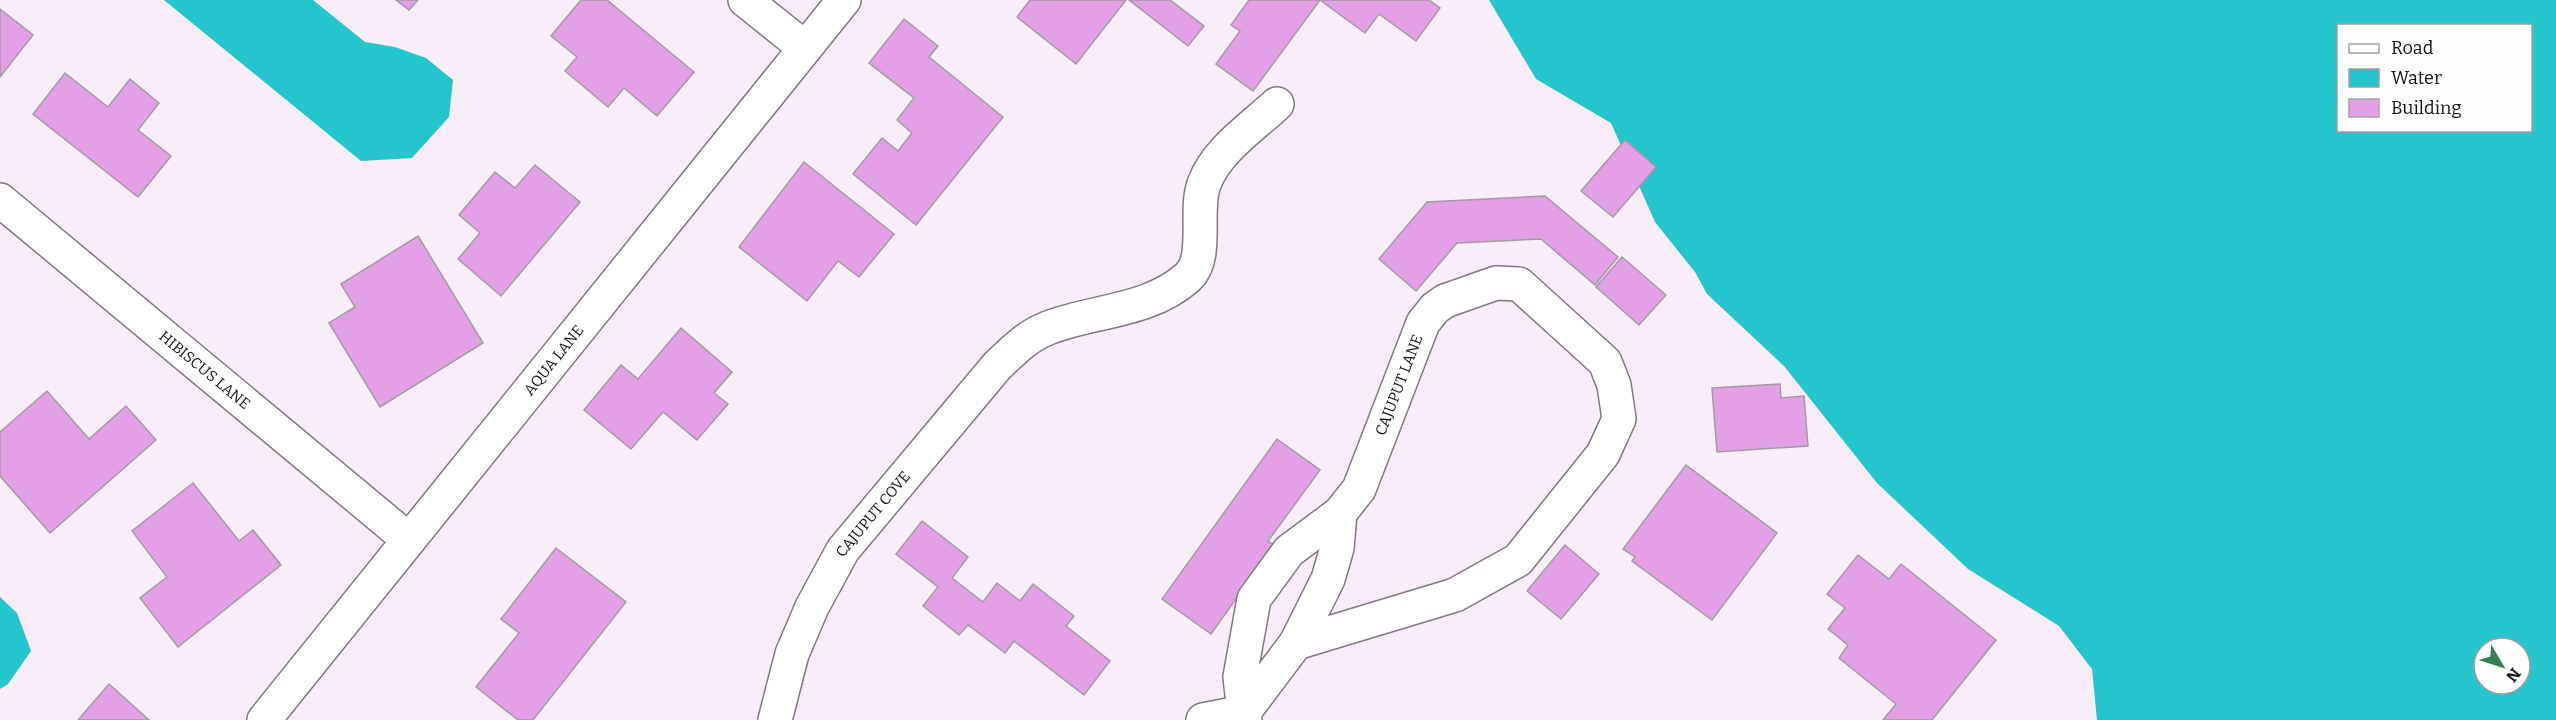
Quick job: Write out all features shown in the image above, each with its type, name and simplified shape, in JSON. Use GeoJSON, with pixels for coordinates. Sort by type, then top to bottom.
{"type":"FeatureCollection","features":[{"type":"Feature","properties":{"kind":"street"},"geometry":{"type":"LineString","coordinates":[[745,0],[805,48]]}},
{"type":"Feature","properties":{"kind":"street","name":"AQUA LANE"},"geometry":{"type":"LineString","coordinates":[[264,720],[844,0]]}},
{"type":"Feature","properties":{"kind":"street","name":"CAJUPUT COVE"},"geometry":{"type":"LineString","coordinates":[[775,720],[792,654],[812,607],[843,550],[997,366],[1024,341],[1048,328],[1119,311],[1157,295],[1190,276],[1197,261],[1201,238],[1198,213],[1204,184],[1216,160],[1277,104]]}},
{"type":"Feature","properties":{"kind":"street","name":"HIBISCUS LANE"},"geometry":{"type":"LineString","coordinates":[[0,201],[409,540]]}},
{"type":"Feature","properties":{"kind":"street","name":"CAJUPUT LANE"},"geometry":{"type":"LineString","coordinates":[[1245,716],[1240,676],[1254,599],[1289,551],[1340,513],[1359,489],[1423,323],[1435,308],[1445,301],[1496,283],[1519,284],[1605,362],[1614,385],[1619,418],[1603,454],[1518,560],[1455,595],[1296,643]]}},
{"type":"Feature","properties":{"kind":"street"},"geometry":{"type":"LineString","coordinates":[[1203,720],[1245,716],[1296,643],[1328,579],[1337,548],[1340,513]]}},
{"type":"Feature","properties":{"kind":"water"},"geometry":{"type":"Polygon","coordinates":[[[164,0],[313,0],[365,42],[395,47],[426,58],[453,80],[449,117],[412,158],[361,161],[164,0]]]}},
{"type":"Feature","properties":{"kind":"water"},"geometry":{"type":"Polygon","coordinates":[[[1489,0],[2556,0],[2556,720],[2097,720],[2092,669],[2059,626],[1968,569],[1877,483],[1784,366],[1707,294],[1695,272],[1655,222],[1611,123],[1536,79],[1489,0]]]}},
{"type":"Feature","properties":{"kind":"water"},"geometry":{"type":"Polygon","coordinates":[[[0,597],[17,613],[31,651],[8,684],[0,689],[0,597]]]}},
{"type":"Feature","properties":{"kind":"building"},"geometry":{"type":"Polygon","coordinates":[[[396,0],[418,0],[409,10],[396,0]]]}},
{"type":"Feature","properties":{"kind":"building"},"geometry":{"type":"Polygon","coordinates":[[[581,0],[607,0],[694,72],[657,116],[624,88],[608,107],[565,71],[577,57],[551,36],[581,0]]]}},
{"type":"Feature","properties":{"kind":"building"},"geometry":{"type":"Polygon","coordinates":[[[1030,0],[1126,0],[1076,64],[1017,17],[1030,0]]]}},
{"type":"Feature","properties":{"kind":"building"},"geometry":{"type":"Polygon","coordinates":[[[1129,0],[1170,0],[1204,26],[1188,46],[1129,0]]]}},
{"type":"Feature","properties":{"kind":"building"},"geometry":{"type":"Polygon","coordinates":[[[1249,0],[1320,0],[1253,91],[1216,64],[1240,31],[1231,25],[1249,0]]]}},
{"type":"Feature","properties":{"kind":"building"},"geometry":{"type":"Polygon","coordinates":[[[1320,0],[1429,0],[1440,8],[1416,41],[1379,14],[1365,33],[1320,0]]]}},
{"type":"Feature","properties":{"kind":"building"},"geometry":{"type":"Polygon","coordinates":[[[0,9],[33,35],[0,77],[0,9]]]}},
{"type":"Feature","properties":{"kind":"building"},"geometry":{"type":"Polygon","coordinates":[[[904,19],[938,46],[929,57],[1003,117],[916,225],[853,174],[882,138],[898,151],[912,133],[897,120],[914,98],[869,63],[904,19]]]}},
{"type":"Feature","properties":{"kind":"building"},"geometry":{"type":"Polygon","coordinates":[[[65,73],[108,107],[130,79],[159,103],[138,130],[171,156],[138,197],[33,114],[65,73]]]}},
{"type":"Feature","properties":{"kind":"building"},"geometry":{"type":"Polygon","coordinates":[[[1625,140],[1656,167],[1613,217],[1581,191],[1625,140]]]}},
{"type":"Feature","properties":{"kind":"building"},"geometry":{"type":"Polygon","coordinates":[[[804,162],[894,234],[859,277],[838,261],[807,301],[739,247],[804,162]]]}},
{"type":"Feature","properties":{"kind":"building"},"geometry":{"type":"Polygon","coordinates":[[[535,165],[580,202],[501,296],[458,259],[480,233],[459,215],[495,172],[515,188],[535,165]]]}},
{"type":"Feature","properties":{"kind":"building"},"geometry":{"type":"Polygon","coordinates":[[[1545,196],[1618,257],[1595,285],[1541,239],[1457,243],[1416,291],[1379,259],[1427,202],[1545,196]]]}},
{"type":"Feature","properties":{"kind":"building"},"geometry":{"type":"Polygon","coordinates":[[[418,236],[483,343],[380,407],[329,323],[355,307],[341,284],[418,236]]]}},
{"type":"Feature","properties":{"kind":"building"},"geometry":{"type":"Polygon","coordinates":[[[1622,257],[1666,295],[1639,325],[1596,287],[1622,257]]]}},
{"type":"Feature","properties":{"kind":"building"},"geometry":{"type":"Polygon","coordinates":[[[681,328],[732,372],[714,393],[728,404],[697,440],[663,412],[631,449],[584,410],[621,365],[638,379],[681,328]]]}},
{"type":"Feature","properties":{"kind":"building"},"geometry":{"type":"Polygon","coordinates":[[[1780,384],[1781,398],[1804,396],[1808,446],[1717,452],[1712,388],[1780,384]]]}},
{"type":"Feature","properties":{"kind":"building"},"geometry":{"type":"Polygon","coordinates":[[[47,391],[89,439],[126,406],[156,440],[50,533],[0,476],[0,432],[47,391]]]}},
{"type":"Feature","properties":{"kind":"building"},"geometry":{"type":"Polygon","coordinates":[[[1277,439],[1320,470],[1268,541],[1283,551],[1258,568],[1211,634],[1162,599],[1277,439]]]}},
{"type":"Feature","properties":{"kind":"building"},"geometry":{"type":"Polygon","coordinates":[[[1686,465],[1777,533],[1712,620],[1632,561],[1635,557],[1623,549],[1686,465]]]}},
{"type":"Feature","properties":{"kind":"building"},"geometry":{"type":"Polygon","coordinates":[[[193,483],[239,541],[253,530],[281,565],[178,647],[140,598],[167,577],[132,531],[193,483]]]}},
{"type":"Feature","properties":{"kind":"building"},"geometry":{"type":"Polygon","coordinates":[[[922,521],[968,557],[952,578],[983,602],[997,583],[1020,601],[1033,584],[1074,616],[1066,626],[1110,661],[1084,695],[1014,641],[1005,653],[968,625],[959,635],[923,606],[938,587],[896,554],[922,521]]]}},
{"type":"Feature","properties":{"kind":"building"},"geometry":{"type":"Polygon","coordinates":[[[1565,545],[1599,574],[1561,619],[1527,591],[1565,545]]]}},
{"type":"Feature","properties":{"kind":"building"},"geometry":{"type":"Polygon","coordinates":[[[556,548],[626,602],[533,720],[518,720],[476,687],[519,633],[501,619],[556,548]]]}},
{"type":"Feature","properties":{"kind":"building"},"geometry":{"type":"Polygon","coordinates":[[[1858,555],[1889,579],[1901,564],[1996,640],[1932,720],[1883,720],[1896,704],[1839,658],[1848,645],[1828,629],[1845,608],[1827,594],[1858,555]]]}},
{"type":"Feature","properties":{"kind":"building"},"geometry":{"type":"Polygon","coordinates":[[[109,684],[149,720],[78,720],[109,684]]]}}]}
